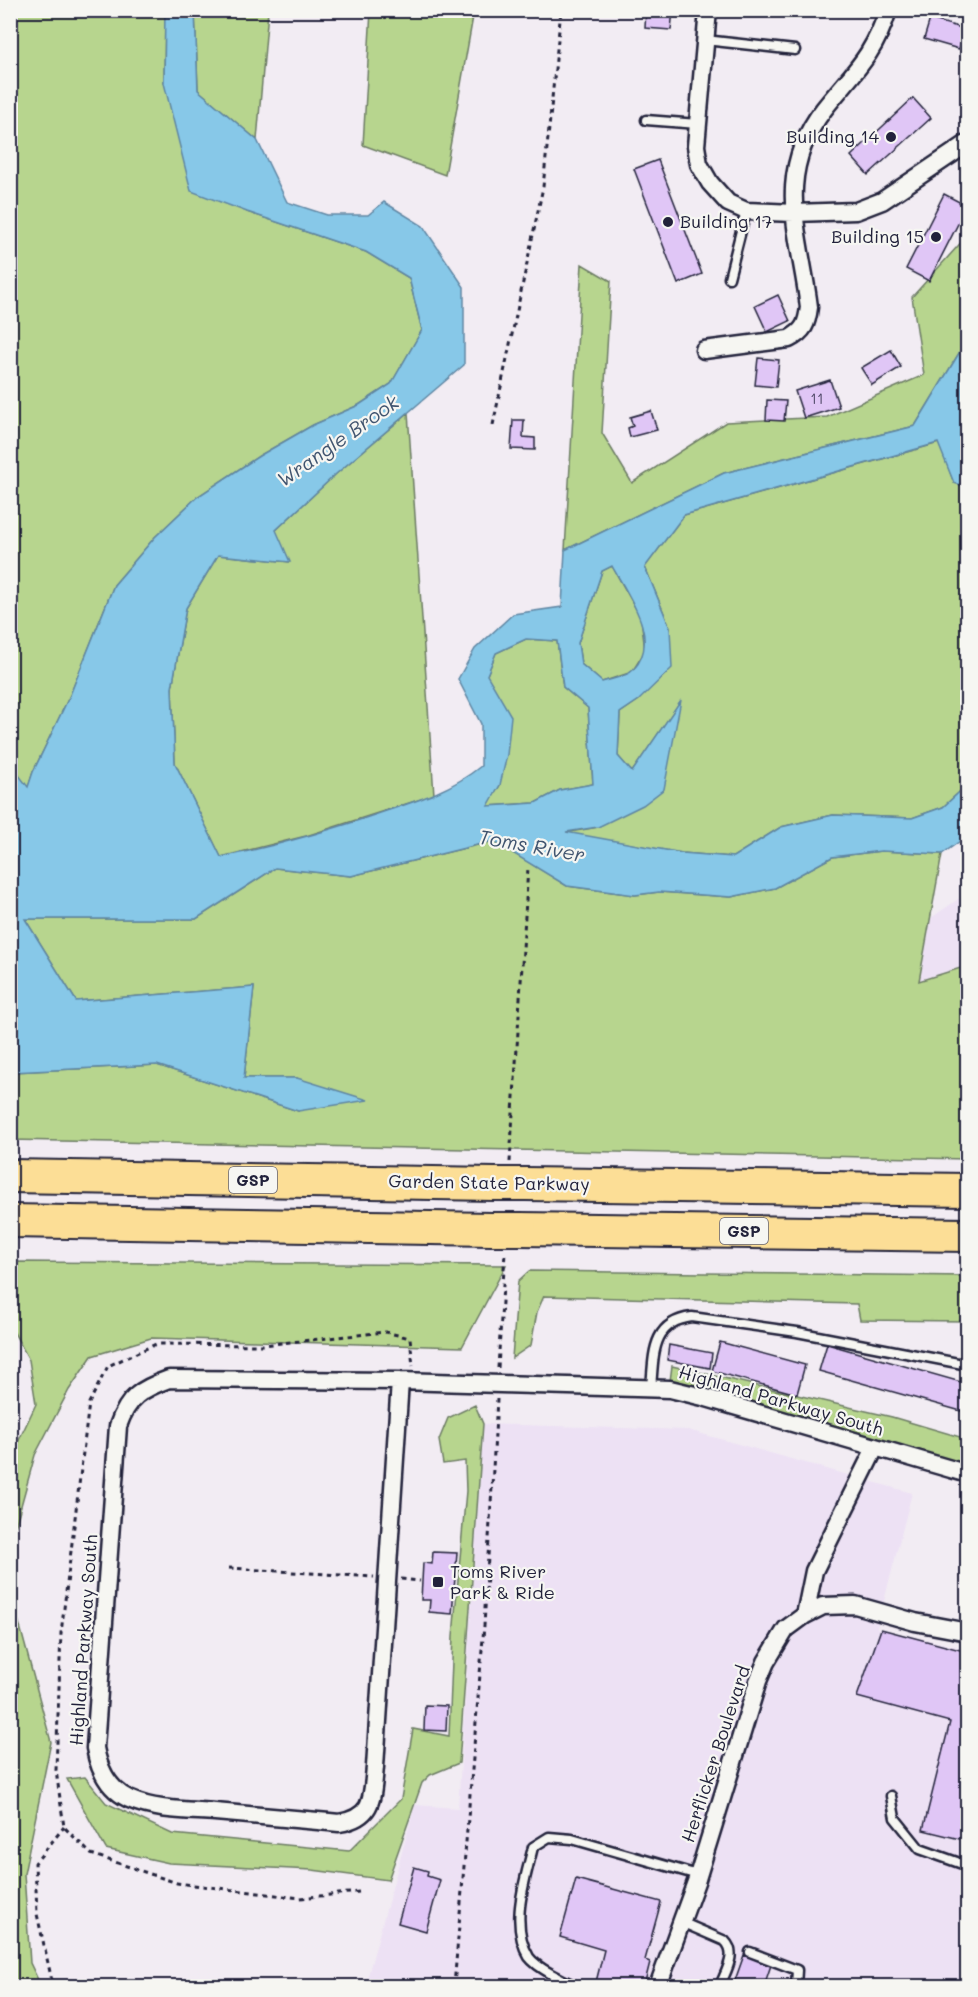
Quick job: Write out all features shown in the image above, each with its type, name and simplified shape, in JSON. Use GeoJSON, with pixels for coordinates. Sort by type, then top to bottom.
{"type":"FeatureCollection","features":[{"type":"Feature","properties":{"kind":"highway","name":"Garden State Parkway"},"geometry":{"type":"LineString","coordinates":[[10,1176],[510,1180],[968,1190]]}},
{"type":"Feature","properties":{"kind":"highway","name":"GSP"},"geometry":{"type":"LineString","coordinates":[[10,1221],[506,1234],[968,1235]]}},
{"type":"Feature","properties":{"kind":"street"},"geometry":{"type":"LineString","coordinates":[[708,10],[696,146],[699,164],[710,183],[728,203],[746,211],[794,213],[856,211],[882,201],[968,143]]}},
{"type":"Feature","properties":{"kind":"street"},"geometry":{"type":"LineString","coordinates":[[704,350],[789,339],[801,333],[807,322],[809,307],[794,213],[796,164],[806,139],[822,111],[871,52],[888,10]]}},
{"type":"Feature","properties":{"kind":"street","name":"Highland Parkway South"},"geometry":{"type":"LineString","coordinates":[[407,1382],[375,1767],[372,1799],[368,1808],[351,1821],[339,1823],[162,1808],[128,1798],[110,1784],[98,1763],[95,1748],[118,1426],[128,1403],[141,1391],[169,1379],[407,1382],[670,1389],[703,1396],[968,1474]]}},
{"type":"Feature","properties":{"kind":"street"},"geometry":{"type":"LineString","coordinates":[[805,1615],[814,1571],[875,1448]]}},
{"type":"Feature","properties":{"kind":"street"},"geometry":{"type":"LineString","coordinates":[[805,1615],[823,1606],[855,1605],[915,1622],[968,1632]]}},
{"type":"Feature","properties":{"kind":"street","name":"Herflicker Boulevard"},"geometry":{"type":"LineString","coordinates":[[658,1986],[698,1875],[766,1662],[786,1629],[805,1615]]}},
{"type":"Feature","properties":{"kind":"lane"},"geometry":{"type":"LineString","coordinates":[[704,39],[795,50]]}},
{"type":"Feature","properties":{"kind":"lane"},"geometry":{"type":"LineString","coordinates":[[646,120],[698,124]]}},
{"type":"Feature","properties":{"kind":"lane"},"geometry":{"type":"LineString","coordinates":[[729,279],[746,211]]}},
{"type":"Feature","properties":{"kind":"lane"},"geometry":{"type":"LineString","coordinates":[[651,1389],[656,1349],[661,1331],[669,1323],[692,1317],[796,1332],[968,1365]]}},
{"type":"Feature","properties":{"kind":"lane"},"geometry":{"type":"LineString","coordinates":[[891,1796],[895,1818],[920,1849],[968,1866]]}},
{"type":"Feature","properties":{"kind":"lane"},"geometry":{"type":"LineString","coordinates":[[576,1986],[558,1979],[530,1958],[520,1932],[520,1905],[533,1847],[549,1837],[572,1839],[698,1875]]}},
{"type":"Feature","properties":{"kind":"lane"},"geometry":{"type":"LineString","coordinates":[[681,1922],[726,1941],[731,1947],[732,1955],[720,1986]]}},
{"type":"Feature","properties":{"kind":"lane"},"geometry":{"type":"LineString","coordinates":[[750,1952],[797,1970],[796,1986]]}},
{"type":"Feature","properties":{"kind":"path"},"geometry":{"type":"LineString","coordinates":[[493,426],[543,187],[561,10]]}},
{"type":"Feature","properties":{"kind":"path"},"geometry":{"type":"LineString","coordinates":[[510,1180],[528,867]]}},
{"type":"Feature","properties":{"kind":"path"},"geometry":{"type":"LineString","coordinates":[[454,1986],[484,1626],[506,1234]]}},
{"type":"Feature","properties":{"kind":"path"},"geometry":{"type":"LineString","coordinates":[[359,1892],[300,1898],[177,1883],[91,1854],[64,1827],[56,1770],[61,1633],[89,1403],[108,1366],[156,1344],[263,1345],[385,1332],[410,1338],[407,1382]]}},
{"type":"Feature","properties":{"kind":"path"},"geometry":{"type":"LineString","coordinates":[[229,1568],[372,1577]]}},
{"type":"Feature","properties":{"kind":"path"},"geometry":{"type":"LineString","coordinates":[[59,1986],[52,1981],[37,1914],[35,1863],[64,1827]]}},
{"type":"Feature","properties":{"kind":"shaded area"},"geometry":{"type":"Polygon","coordinates":[[[967,893],[967,966],[919,982],[931,918],[967,893]]]}},
{"type":"Feature","properties":{"kind":"shaded area"},"geometry":{"type":"Polygon","coordinates":[[[483,1424],[688,1430],[912,1493],[877,1628],[967,1649],[967,1986],[365,1986],[415,1805],[458,1808],[483,1424]]]}},
{"type":"Feature","properties":{"kind":"green space"},"geometry":{"type":"Polygon","coordinates":[[[11,11],[165,11],[164,83],[247,212],[366,252],[409,278],[422,330],[391,384],[359,405],[313,425],[259,456],[197,497],[155,537],[114,585],[70,695],[33,772],[28,788],[11,765],[11,11]]]}},
{"type":"Feature","properties":{"kind":"green space"},"geometry":{"type":"Polygon","coordinates":[[[195,11],[268,11],[257,140],[198,90],[195,11]]]}},
{"type":"Feature","properties":{"kind":"green space"},"geometry":{"type":"Polygon","coordinates":[[[371,11],[474,11],[445,175],[363,145],[371,11]]]}},
{"type":"Feature","properties":{"kind":"green space"},"geometry":{"type":"Polygon","coordinates":[[[967,236],[967,340],[915,426],[724,473],[565,550],[582,264],[611,281],[602,433],[632,483],[726,422],[827,417],[924,375],[912,297],[967,236]]]}},
{"type":"Feature","properties":{"kind":"green space"},"geometry":{"type":"Polygon","coordinates":[[[408,413],[434,795],[306,836],[221,857],[175,763],[172,688],[186,608],[218,555],[289,562],[275,531],[336,474],[408,413]]]}},
{"type":"Feature","properties":{"kind":"green space"},"geometry":{"type":"Polygon","coordinates":[[[939,443],[954,483],[967,487],[967,785],[943,807],[912,818],[833,815],[781,827],[733,857],[682,853],[564,833],[598,827],[680,702],[632,772],[618,756],[620,713],[639,700],[670,628],[645,567],[684,515],[939,443]]]}},
{"type":"Feature","properties":{"kind":"green space"},"geometry":{"type":"Polygon","coordinates":[[[612,566],[641,618],[645,651],[632,672],[602,682],[581,664],[578,643],[602,571],[612,566]]]}},
{"type":"Feature","properties":{"kind":"green space"},"geometry":{"type":"Polygon","coordinates":[[[526,639],[557,641],[563,687],[588,708],[593,784],[560,790],[535,803],[487,806],[500,785],[487,675],[496,653],[526,639]]]}},
{"type":"Feature","properties":{"kind":"green space"},"geometry":{"type":"Polygon","coordinates":[[[494,841],[567,886],[635,895],[659,892],[731,897],[775,888],[832,857],[881,851],[942,854],[919,981],[967,966],[967,1159],[11,1140],[10,1073],[12,1072],[157,1065],[298,1111],[297,1078],[244,1078],[254,987],[76,1001],[25,919],[196,919],[275,868],[351,876],[494,841]]]}},
{"type":"Feature","properties":{"kind":"green space"},"geometry":{"type":"Polygon","coordinates":[[[11,1262],[506,1265],[462,1347],[151,1338],[92,1356],[69,1390],[35,1455],[11,1542],[11,1457],[36,1404],[29,1360],[11,1327],[11,1262]]]}},
{"type":"Feature","properties":{"kind":"green space"},"geometry":{"type":"Polygon","coordinates":[[[529,1271],[967,1276],[967,1321],[860,1320],[857,1304],[544,1296],[537,1312],[531,1345],[512,1358],[518,1281],[529,1271]]]}},
{"type":"Feature","properties":{"kind":"green space"},"geometry":{"type":"Polygon","coordinates":[[[672,1366],[892,1417],[967,1439],[967,1466],[670,1381],[672,1366]]]}},
{"type":"Feature","properties":{"kind":"green space"},"geometry":{"type":"Polygon","coordinates":[[[475,1405],[483,1424],[459,1763],[430,1775],[422,1783],[388,1880],[312,1870],[169,1863],[106,1849],[67,1779],[85,1777],[106,1803],[172,1834],[349,1851],[401,1799],[413,1729],[449,1736],[453,1636],[466,1491],[465,1461],[443,1464],[439,1440],[448,1418],[475,1405]]]}},
{"type":"Feature","properties":{"kind":"green space"},"geometry":{"type":"Polygon","coordinates":[[[11,1593],[51,1742],[24,1874],[30,1963],[41,1986],[11,1986],[11,1593]]]}},
{"type":"Feature","properties":{"kind":"water"},"geometry":{"type":"Polygon","coordinates":[[[165,11],[195,11],[198,90],[257,140],[287,202],[327,215],[368,215],[384,202],[423,226],[464,287],[464,365],[336,474],[276,530],[290,562],[218,555],[186,608],[172,688],[175,763],[221,857],[283,843],[411,803],[436,793],[470,774],[481,766],[481,724],[458,679],[475,649],[513,614],[562,607],[565,550],[724,473],[915,426],[967,340],[967,487],[954,483],[938,443],[684,515],[645,567],[670,628],[672,668],[639,700],[620,713],[618,756],[632,772],[681,700],[664,789],[643,805],[598,827],[566,832],[682,853],[733,857],[781,827],[833,815],[912,818],[943,807],[967,785],[967,836],[942,854],[881,851],[832,857],[775,888],[731,897],[659,892],[635,895],[567,886],[493,841],[351,876],[275,868],[196,919],[25,919],[76,1001],[254,987],[244,1078],[297,1078],[368,1100],[298,1111],[157,1065],[11,1073],[11,765],[28,787],[70,695],[114,585],[155,537],[197,497],[259,456],[313,425],[359,405],[391,384],[422,330],[409,278],[366,252],[191,191],[164,83],[165,11]],[[612,566],[602,571],[578,643],[581,664],[602,682],[623,676],[633,670],[641,658],[644,645],[639,618],[612,566]],[[526,639],[496,653],[487,675],[511,716],[507,755],[500,785],[488,806],[535,803],[560,790],[593,784],[588,708],[563,687],[557,641],[526,639]]]}},
{"type":"Feature","properties":{"kind":"water"},"geometry":{"type":"Polygon","coordinates":[[[11,1354],[17,1406],[11,1421],[11,1354]]]}},
{"type":"Feature","properties":{"kind":"building"},"geometry":{"type":"Polygon","coordinates":[[[646,10],[673,10],[671,30],[645,28],[646,10]]]}},
{"type":"Feature","properties":{"kind":"building"},"geometry":{"type":"Polygon","coordinates":[[[960,10],[968,10],[968,17],[959,14],[960,10]]]}},
{"type":"Feature","properties":{"kind":"building"},"geometry":{"type":"Polygon","coordinates":[[[930,19],[965,29],[959,49],[924,39],[930,19]]]}},
{"type":"Feature","properties":{"kind":"building","name":"Building 14"},"geometry":{"type":"Polygon","coordinates":[[[913,98],[931,118],[868,175],[851,156],[913,98]]]}},
{"type":"Feature","properties":{"kind":"building","name":"Building 17"},"geometry":{"type":"Polygon","coordinates":[[[658,160],[702,274],[678,284],[634,169],[658,160]]]}},
{"type":"Feature","properties":{"kind":"building","name":"Building 15"},"geometry":{"type":"Polygon","coordinates":[[[944,194],[967,206],[929,281],[906,269],[944,194]]]}},
{"type":"Feature","properties":{"kind":"building"},"geometry":{"type":"Polygon","coordinates":[[[778,295],[790,321],[767,332],[755,306],[778,295]]]}},
{"type":"Feature","properties":{"kind":"building"},"geometry":{"type":"Polygon","coordinates":[[[891,350],[901,367],[872,385],[861,368],[891,350]]]}},
{"type":"Feature","properties":{"kind":"building"},"geometry":{"type":"Polygon","coordinates":[[[758,358],[779,360],[776,387],[755,385],[758,358]]]}},
{"type":"Feature","properties":{"kind":"building"},"geometry":{"type":"Polygon","coordinates":[[[830,380],[839,407],[804,418],[795,391],[830,380]]]}},
{"type":"Feature","properties":{"kind":"building"},"geometry":{"type":"Polygon","coordinates":[[[767,400],[786,401],[784,421],[766,420],[767,400]]]}},
{"type":"Feature","properties":{"kind":"building"},"geometry":{"type":"Polygon","coordinates":[[[651,411],[657,430],[630,437],[628,428],[633,426],[630,417],[651,411]]]}},
{"type":"Feature","properties":{"kind":"building"},"geometry":{"type":"Polygon","coordinates":[[[513,420],[524,420],[523,437],[535,438],[535,450],[511,449],[513,420]]]}},
{"type":"Feature","properties":{"kind":"building"},"geometry":{"type":"Polygon","coordinates":[[[720,1342],[805,1365],[797,1394],[712,1371],[720,1342]]]}},
{"type":"Feature","properties":{"kind":"building"},"geometry":{"type":"Polygon","coordinates":[[[827,1344],[968,1384],[968,1413],[819,1371],[827,1344]]]}},
{"type":"Feature","properties":{"kind":"building"},"geometry":{"type":"Polygon","coordinates":[[[669,1345],[712,1353],[710,1368],[667,1360],[669,1345]]]}},
{"type":"Feature","properties":{"kind":"building","name":"Toms River Park & Ride"},"geometry":{"type":"Polygon","coordinates":[[[433,1552],[457,1553],[452,1614],[429,1612],[430,1600],[421,1600],[423,1563],[432,1564],[433,1552]]]}},
{"type":"Feature","properties":{"kind":"building"},"geometry":{"type":"Polygon","coordinates":[[[881,1629],[968,1652],[968,1841],[923,1830],[950,1722],[857,1697],[881,1629]]]}},
{"type":"Feature","properties":{"kind":"building"},"geometry":{"type":"Polygon","coordinates":[[[425,1705],[447,1706],[446,1731],[424,1730],[425,1705]]]}},
{"type":"Feature","properties":{"kind":"building"},"geometry":{"type":"Polygon","coordinates":[[[414,1867],[428,1871],[427,1876],[440,1880],[426,1931],[398,1923],[414,1867]]]}},
{"type":"Feature","properties":{"kind":"building"},"geometry":{"type":"Polygon","coordinates":[[[576,1879],[661,1902],[645,1960],[650,1962],[644,1986],[613,1986],[596,1982],[604,1950],[560,1937],[576,1879]]]}},
{"type":"Feature","properties":{"kind":"building"},"geometry":{"type":"Polygon","coordinates":[[[744,1955],[771,1965],[764,1986],[733,1986],[744,1955]]]}},
{"type":"Feature","properties":{"kind":"place","name":"Building 14"},"geometry":{"type":"Point","coordinates":[891,137]}},
{"type":"Feature","properties":{"kind":"place","name":"Building 17"},"geometry":{"type":"Point","coordinates":[668,222]}},
{"type":"Feature","properties":{"kind":"place","name":"Building 15"},"geometry":{"type":"Point","coordinates":[936,237]}},
{"type":"Feature","properties":{"kind":"place","name":"Toms River Park & Ride"},"geometry":{"type":"Point","coordinates":[438,1582]}},
{"type":"Feature","properties":{"kind":"water label","name":"Wrangle Brook"},"geometry":{"type":"Point","coordinates":[338,441]}},
{"type":"Feature","properties":{"kind":"water label","name":"Toms River"},"geometry":{"type":"Point","coordinates":[532,846]}}]}
